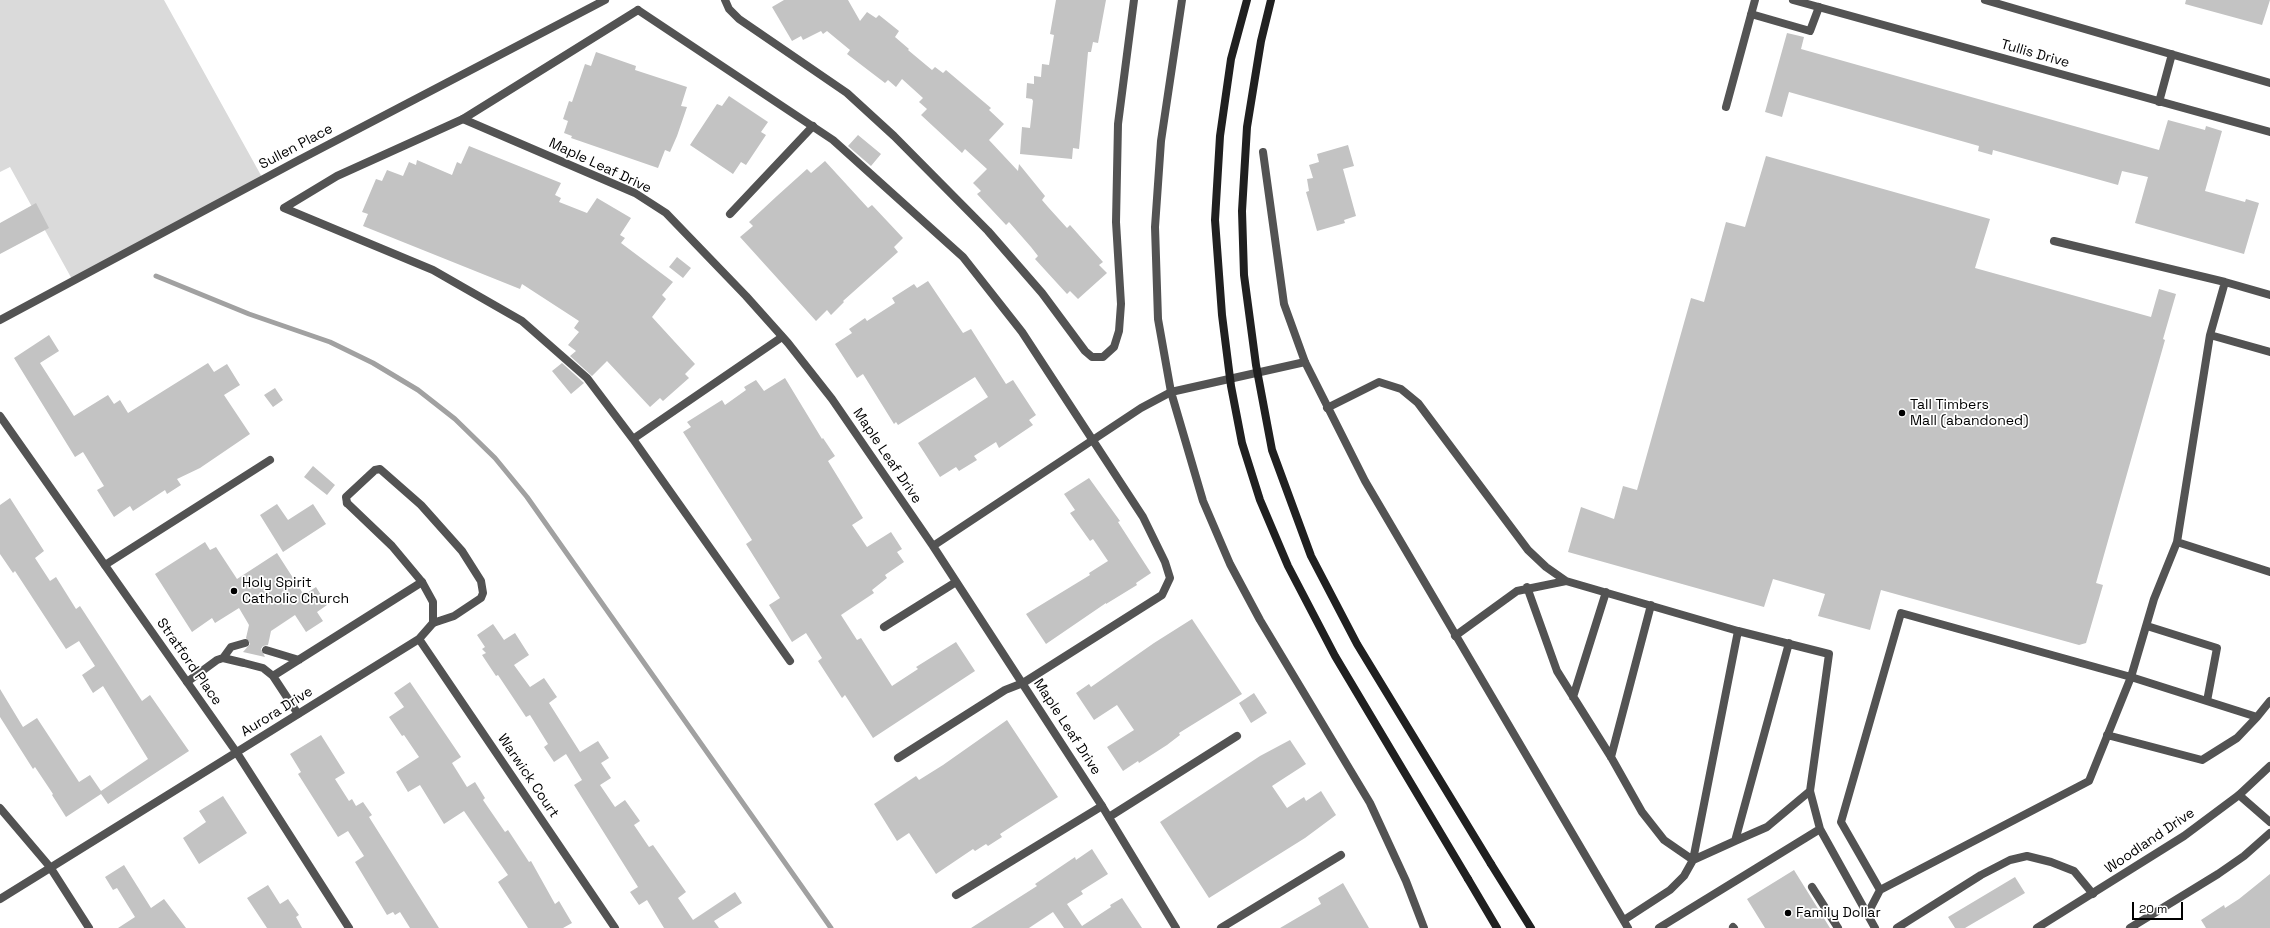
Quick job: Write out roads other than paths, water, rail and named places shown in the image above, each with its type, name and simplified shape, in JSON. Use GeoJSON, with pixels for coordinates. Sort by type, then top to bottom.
{"type":"FeatureCollection","features":[{"type":"Feature","properties":{"kind":"main road"},"geometry":{"type":"LineString","coordinates":[[1247,0],[1231,59],[1221,128],[1215,220],[1222,315],[1231,386],[1242,443],[1260,500],[1291,573],[1335,656],[1497,928]]}},
{"type":"Feature","properties":{"kind":"main road"},"geometry":{"type":"LineString","coordinates":[[1271,0],[1261,41],[1247,127],[1242,211],[1244,275],[1256,365],[1272,450],[1311,556],[1357,644],[1531,928]]}},
{"type":"Feature","properties":{"kind":"street","name":"Sullen Place"},"geometry":{"type":"LineString","coordinates":[[0,320],[296,161],[605,0]]}},
{"type":"Feature","properties":{"kind":"street"},"geometry":{"type":"LineString","coordinates":[[725,0],[729,9],[739,19],[847,93],[894,136],[993,236],[1042,293],[1084,351],[1092,357],[1103,357],[1114,347],[1119,331],[1121,304],[1116,222],[1118,124],[1134,0]]}},
{"type":"Feature","properties":{"kind":"street"},"geometry":{"type":"LineString","coordinates":[[1182,0],[1162,141],[1155,227],[1158,319],[1171,392],[1203,502],[1230,564],[1260,620],[1370,803],[1406,881],[1424,928]]}},
{"type":"Feature","properties":{"kind":"street"},"geometry":{"type":"LineString","coordinates":[[1726,107],[1755,0]]}},
{"type":"Feature","properties":{"kind":"street","name":"Tullis Drive"},"geometry":{"type":"LineString","coordinates":[[1793,0],[2270,132]]}},
{"type":"Feature","properties":{"kind":"street"},"geometry":{"type":"LineString","coordinates":[[1985,0],[2270,83]]}},
{"type":"Feature","properties":{"kind":"street"},"geometry":{"type":"LineString","coordinates":[[1751,14],[1810,31],[1819,7]]}},
{"type":"Feature","properties":{"kind":"street"},"geometry":{"type":"LineString","coordinates":[[790,661],[633,439],[587,378],[522,321],[433,270],[284,208],[337,176],[463,119],[638,10],[813,126],[833,140],[861,164],[963,257],[1022,332],[1093,438],[1143,517],[1165,562],[1170,578],[1162,595],[1023,683],[1005,690],[898,758]]}},
{"type":"Feature","properties":{"kind":"street"},"geometry":{"type":"LineString","coordinates":[[2159,102],[2172,54]]}},
{"type":"Feature","properties":{"kind":"street","name":"Maple Leaf Drive"},"geometry":{"type":"LineString","coordinates":[[463,119],[635,193],[666,213],[736,285],[782,337],[832,399],[933,546],[1109,817],[1176,928]]}},
{"type":"Feature","properties":{"kind":"street"},"geometry":{"type":"LineString","coordinates":[[730,214],[813,126]]}},
{"type":"Feature","properties":{"kind":"street"},"geometry":{"type":"LineString","coordinates":[[1263,152],[1284,304],[1305,362],[1365,481],[1628,928]]}},
{"type":"Feature","properties":{"kind":"street"},"geometry":{"type":"LineString","coordinates":[[2054,241],[2225,282],[2270,295]]}},
{"type":"Feature","properties":{"kind":"street"},"geometry":{"type":"LineString","coordinates":[[1867,915],[1880,890],[2089,781],[2131,677],[2154,599],[2176,542],[2210,335],[2225,282]]}},
{"type":"Feature","properties":{"kind":"street"},"geometry":{"type":"LineString","coordinates":[[2210,335],[2270,352]]}},
{"type":"Feature","properties":{"kind":"street"},"geometry":{"type":"LineString","coordinates":[[633,439],[782,337]]}},
{"type":"Feature","properties":{"kind":"street"},"geometry":{"type":"LineString","coordinates":[[933,546],[1093,438],[1141,408],[1171,392],[1305,362]]}},
{"type":"Feature","properties":{"kind":"street"},"geometry":{"type":"LineString","coordinates":[[1327,408],[1379,382],[1401,389],[1418,404],[1528,550],[1546,567],[1566,581],[1651,604],[1738,631],[1829,654],[1810,791],[1820,829],[1875,928]]}},
{"type":"Feature","properties":{"kind":"street","name":"Stratford Place"},"geometry":{"type":"LineString","coordinates":[[0,416],[237,753],[349,928]]}},
{"type":"Feature","properties":{"kind":"street"},"geometry":{"type":"LineString","coordinates":[[105,565],[270,460]]}},
{"type":"Feature","properties":{"kind":"street"},"geometry":{"type":"LineString","coordinates":[[380,469],[422,505],[462,551],[480,581],[483,593],[480,598],[454,616],[433,623],[433,602],[422,582],[392,546],[346,502],[346,497],[375,470],[380,469]]}},
{"type":"Feature","properties":{"kind":"street"},"geometry":{"type":"LineString","coordinates":[[2176,542],[2270,572]]}},
{"type":"Feature","properties":{"kind":"street"},"geometry":{"type":"LineString","coordinates":[[1455,636],[1497,604],[1517,591],[1527,587],[1566,581]]}},
{"type":"Feature","properties":{"kind":"street"},"geometry":{"type":"LineString","coordinates":[[273,676],[422,582]]}},
{"type":"Feature","properties":{"kind":"street"},"geometry":{"type":"LineString","coordinates":[[884,628],[956,582]]}},
{"type":"Feature","properties":{"kind":"street"},"geometry":{"type":"LineString","coordinates":[[1527,587],[1557,671],[1611,757],[1642,812],[1664,840],[1693,860]]}},
{"type":"Feature","properties":{"kind":"street"},"geometry":{"type":"LineString","coordinates":[[1573,697],[1606,592]]}},
{"type":"Feature","properties":{"kind":"street"},"geometry":{"type":"LineString","coordinates":[[1611,757],[1651,604]]}},
{"type":"Feature","properties":{"kind":"street"},"geometry":{"type":"LineString","coordinates":[[1880,890],[1842,822],[1901,614],[2131,677],[2257,717]]}},
{"type":"Feature","properties":{"kind":"street","name":"Aurora Drive"},"geometry":{"type":"LineString","coordinates":[[0,899],[50,866],[237,753],[419,639],[433,623]]}},
{"type":"Feature","properties":{"kind":"street"},"geometry":{"type":"LineString","coordinates":[[2147,626],[2217,648],[2207,701]]}},
{"type":"Feature","properties":{"kind":"street"},"geometry":{"type":"LineString","coordinates":[[1624,920],[1670,890],[1684,876],[1693,860],[1738,631]]}},
{"type":"Feature","properties":{"kind":"street","name":"Warwick Court"},"geometry":{"type":"LineString","coordinates":[[419,639],[615,928]]}},
{"type":"Feature","properties":{"kind":"street"},"geometry":{"type":"LineString","coordinates":[[1735,841],[1789,643]]}},
{"type":"Feature","properties":{"kind":"street"},"geometry":{"type":"LineString","coordinates":[[223,658],[231,647],[245,644]]}},
{"type":"Feature","properties":{"kind":"street"},"geometry":{"type":"LineString","coordinates":[[266,650],[299,660]]}},
{"type":"Feature","properties":{"kind":"street"},"geometry":{"type":"LineString","coordinates":[[187,682],[217,660],[223,658],[263,668],[273,676],[298,714]]}},
{"type":"Feature","properties":{"kind":"street"},"geometry":{"type":"LineString","coordinates":[[2107,735],[2202,760],[2237,738],[2270,701]]}},
{"type":"Feature","properties":{"kind":"street"},"geometry":{"type":"LineString","coordinates":[[1109,817],[1238,736]]}},
{"type":"Feature","properties":{"kind":"street","name":"Woodland Drive"},"geometry":{"type":"LineString","coordinates":[[2037,928],[2184,836],[2239,795],[2270,766]]}},
{"type":"Feature","properties":{"kind":"street"},"geometry":{"type":"LineString","coordinates":[[1693,860],[1767,827],[1810,791]]}},
{"type":"Feature","properties":{"kind":"street"},"geometry":{"type":"LineString","coordinates":[[2239,795],[2270,822]]}},
{"type":"Feature","properties":{"kind":"street"},"geometry":{"type":"LineString","coordinates":[[956,895],[1102,806]]}},
{"type":"Feature","properties":{"kind":"street"},"geometry":{"type":"LineString","coordinates":[[0,808],[50,866],[89,928]]}},
{"type":"Feature","properties":{"kind":"street"},"geometry":{"type":"LineString","coordinates":[[1659,928],[1820,829]]}},
{"type":"Feature","properties":{"kind":"street"},"geometry":{"type":"LineString","coordinates":[[2130,928],[2218,874],[2244,856],[2270,833]]}},
{"type":"Feature","properties":{"kind":"street"},"geometry":{"type":"LineString","coordinates":[[1220,928],[1341,855]]}},
{"type":"Feature","properties":{"kind":"street"},"geometry":{"type":"LineString","coordinates":[[1897,928],[1981,875],[2010,860],[2027,856],[2052,862],[2074,871],[2093,894]]}},
{"type":"Feature","properties":{"kind":"street"},"geometry":{"type":"LineString","coordinates":[[1812,887],[1838,928]]}},
{"type":"Feature","properties":{"kind":"waterway"},"geometry":{"type":"LineString","coordinates":[[156,276],[249,314],[330,342],[373,363],[418,390],[455,419],[495,458],[527,497],[831,928]]}},
{"type":"Feature","properties":{"kind":"place","name":"Tall Timbers Mall (abandoned)"},"geometry":{"type":"Point","coordinates":[1902,413]}},
{"type":"Feature","properties":{"kind":"place","name":"Holy Spirit Catholic Church"},"geometry":{"type":"Point","coordinates":[234,591]}},
{"type":"Feature","properties":{"kind":"place","name":"Family Dollar"},"geometry":{"type":"Point","coordinates":[1788,913]}}]}
